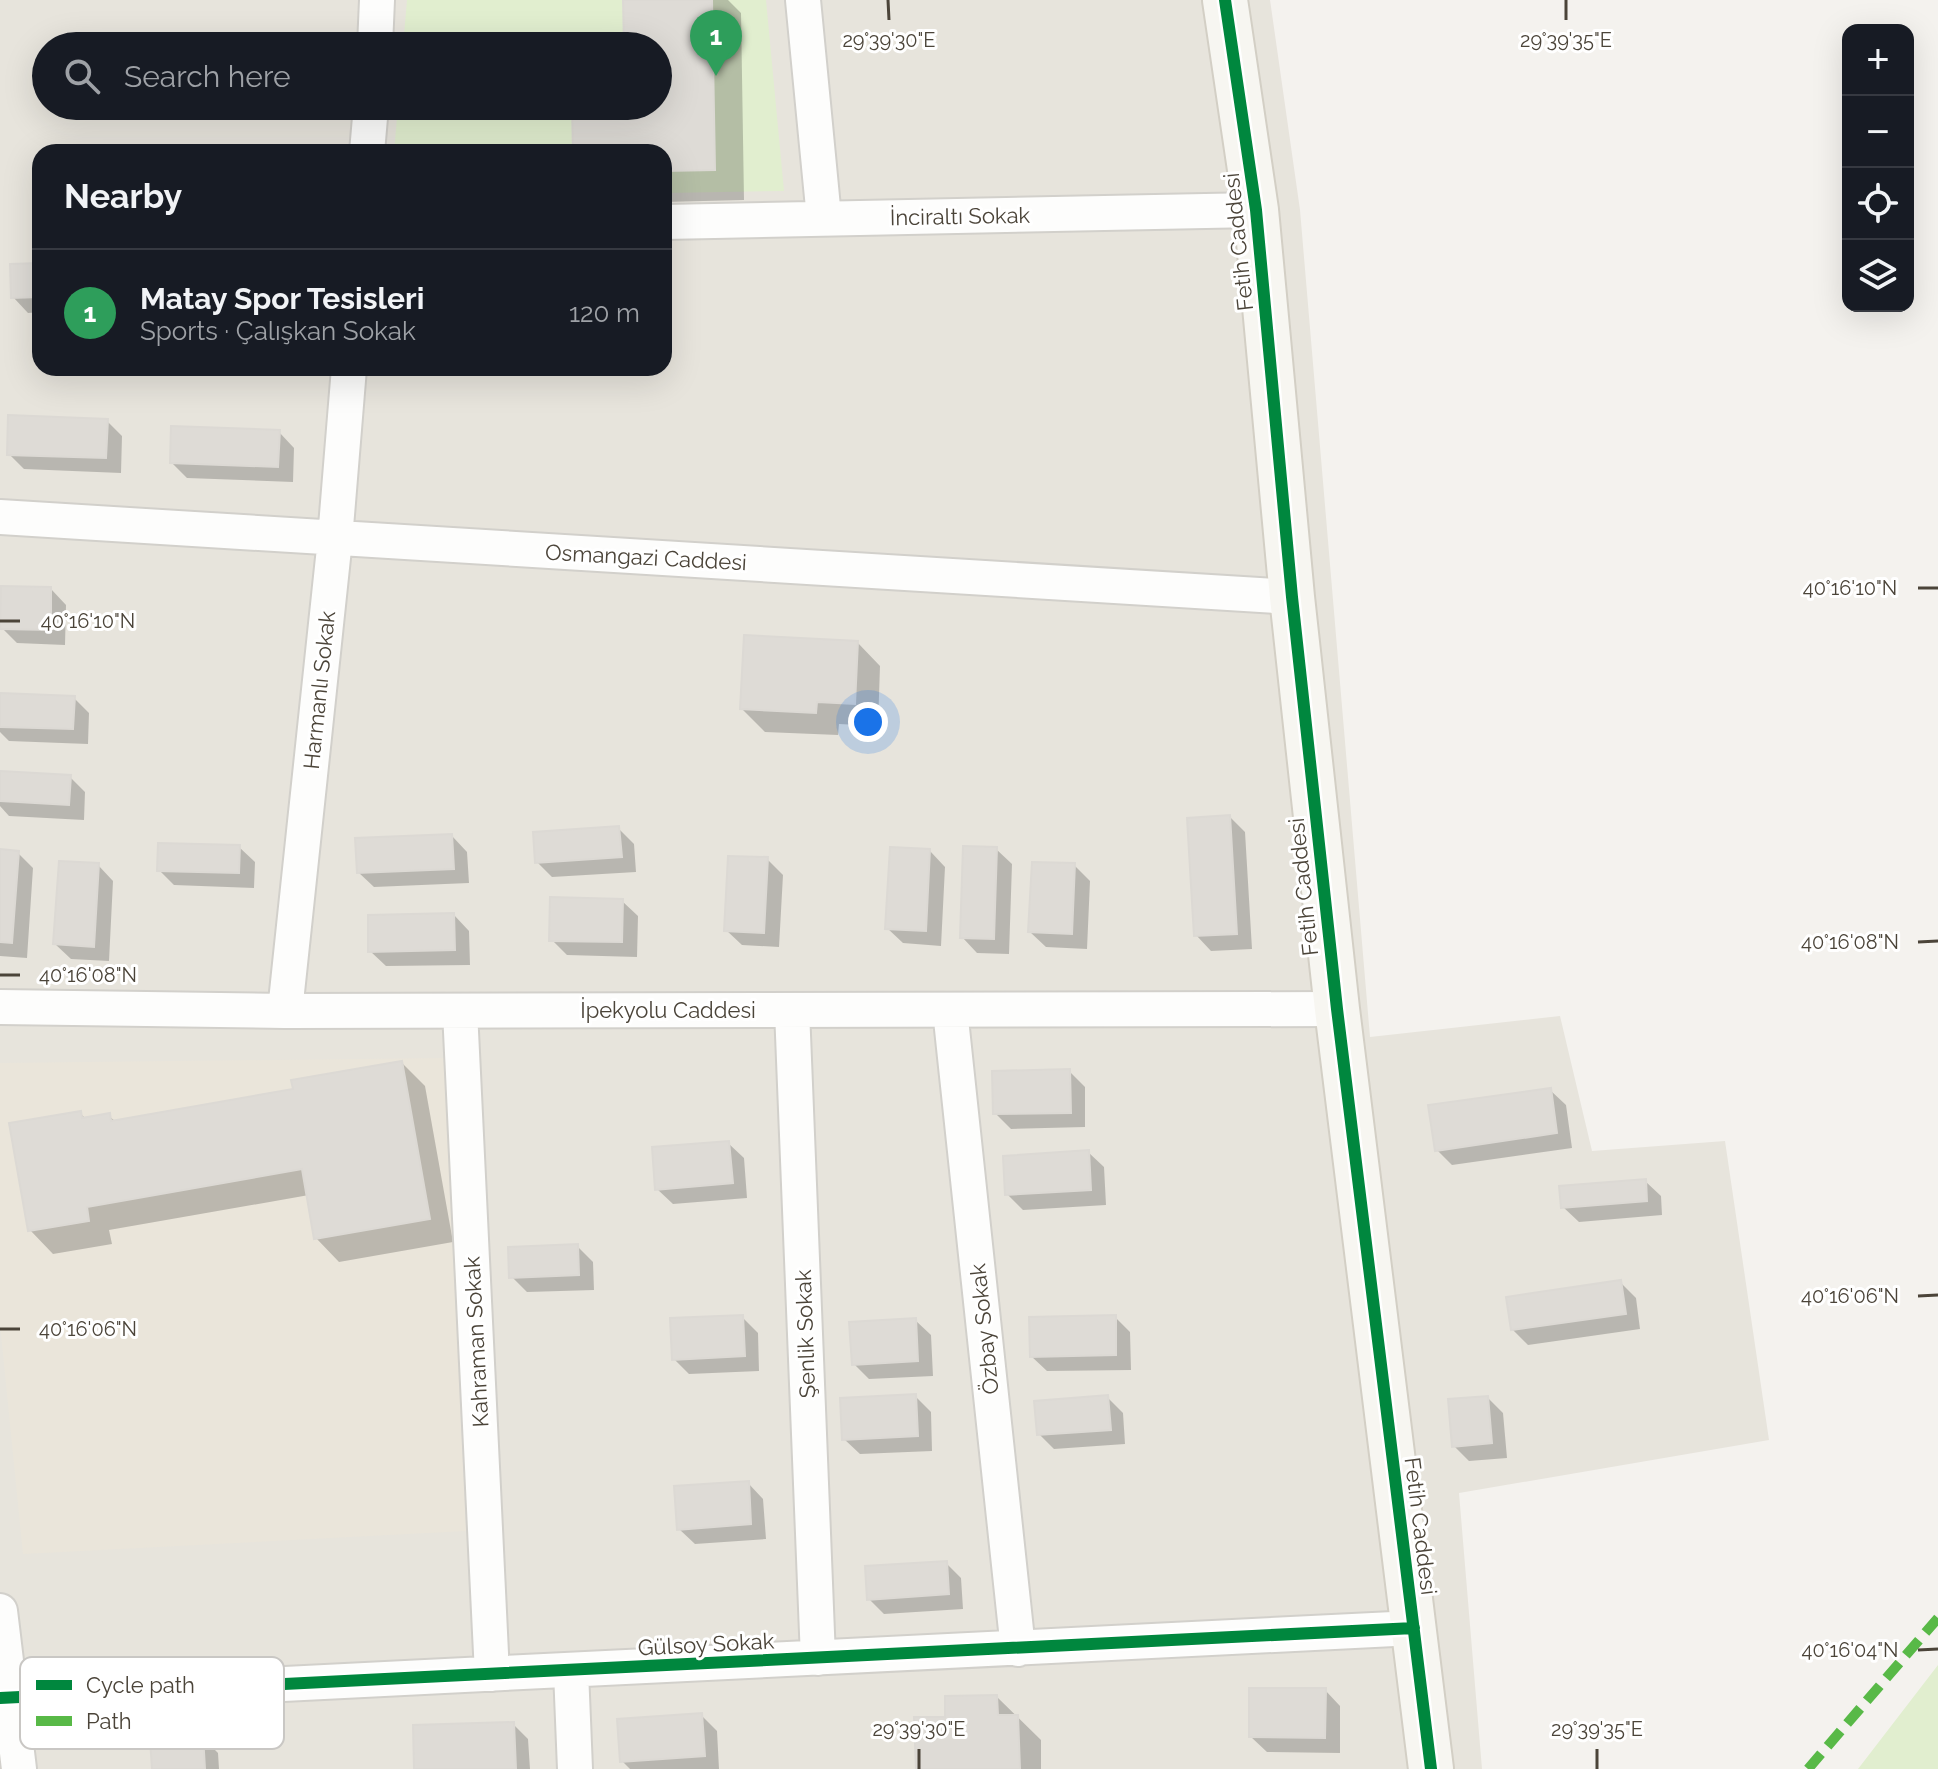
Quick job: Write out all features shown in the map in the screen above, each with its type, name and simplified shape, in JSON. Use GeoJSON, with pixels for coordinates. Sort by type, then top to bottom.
{"type":"FeatureCollection","features":[{"type":"Feature","properties":{"kind":"street"},"geometry":{"type":"LineString","coordinates":[[376,32],[377,0]]}},
{"type":"Feature","properties":{"kind":"street"},"geometry":{"type":"LineString","coordinates":[[803,0],[824,218]]}},
{"type":"Feature","properties":{"kind":"street","name":"Fetih Caddesi"},"geometry":{"type":"LineString","coordinates":[[1225,0],[1256,210],[1292,597],[1337,1009],[1431,1769]]}},
{"type":"Feature","properties":{"kind":"street"},"geometry":{"type":"LineString","coordinates":[[368,144],[370,120]]}},
{"type":"Feature","properties":{"kind":"street","name":"İnciraltı Sokak"},"geometry":{"type":"LineString","coordinates":[[672,222],[1256,210]]}},
{"type":"Feature","properties":{"kind":"street","name":"Harmanlı Sokak"},"geometry":{"type":"LineString","coordinates":[[285,1011],[335,539],[348,376]]}},
{"type":"Feature","properties":{"kind":"street","name":"Osmangazi Caddesi"},"geometry":{"type":"LineString","coordinates":[[0,517],[1292,597]]}},
{"type":"Feature","properties":{"kind":"street","name":"İpekyolu Caddesi"},"geometry":{"type":"LineString","coordinates":[[0,1007],[285,1011],[1337,1009]]}},
{"type":"Feature","properties":{"kind":"street","name":"Şenlik Sokak"},"geometry":{"type":"LineString","coordinates":[[792,1010],[818,1658]]}},
{"type":"Feature","properties":{"kind":"street","name":"Özbay Sokak"},"geometry":{"type":"LineString","coordinates":[[950,1010],[1018,1649]]}},
{"type":"Feature","properties":{"kind":"street","name":"Kahraman Sokak"},"geometry":{"type":"LineString","coordinates":[[460,1011],[492,1674]]}},
{"type":"Feature","properties":{"kind":"street"},"geometry":{"type":"LineString","coordinates":[[0,1611],[5,1698],[19,1769]]}},
{"type":"Feature","properties":{"kind":"street","name":"Gülsoy Sokak"},"geometry":{"type":"LineString","coordinates":[[284,1684],[1414,1628]]}},
{"type":"Feature","properties":{"kind":"street"},"geometry":{"type":"LineString","coordinates":[[571,1671],[575,1769]]}},
{"type":"Feature","properties":{"kind":"shaded area"},"geometry":{"type":"Polygon","coordinates":[[[0,0],[1270,0],[1300,210],[1370,1037],[1560,1016],[1592,1151],[1725,1141],[1769,1440],[1459,1493],[1482,1769],[0,1769],[0,0]]]}},
{"type":"Feature","properties":{"kind":"shaded area"},"geometry":{"type":"Polygon","coordinates":[[[445,1058],[466,1531],[23,1554],[0,1324],[0,1063],[445,1058]]]}},
{"type":"Feature","properties":{"kind":"green space"},"geometry":{"type":"Polygon","coordinates":[[[407,0],[766,0],[784,191],[672,193],[672,144],[395,144],[397,120],[672,120],[672,32],[404,32],[407,0]]]}},
{"type":"Feature","properties":{"kind":"green space"},"geometry":{"type":"Polygon","coordinates":[[[1938,1665],[1938,1769],[1858,1769],[1938,1665]]]}},
{"type":"Feature","properties":{"kind":"building"},"geometry":{"type":"Polygon","coordinates":[[[623,0],[712,0],[715,170],[672,171],[672,144],[573,144],[572,120],[672,120],[672,32],[624,32],[623,0]]]}},
{"type":"Feature","properties":{"kind":"building"},"geometry":{"type":"Polygon","coordinates":[[[32,263],[32,297],[11,298],[10,264],[32,263]]]}},
{"type":"Feature","properties":{"kind":"building"},"geometry":{"type":"Polygon","coordinates":[[[8,415],[108,419],[106,458],[7,455],[8,415]]]}},
{"type":"Feature","properties":{"kind":"building"},"geometry":{"type":"Polygon","coordinates":[[[171,426],[280,430],[278,467],[170,463],[171,426]]]}},
{"type":"Feature","properties":{"kind":"building"},"geometry":{"type":"Polygon","coordinates":[[[1,586],[51,587],[51,630],[0,629],[1,586]]]}},
{"type":"Feature","properties":{"kind":"building"},"geometry":{"type":"Polygon","coordinates":[[[744,635],[858,641],[855,704],[817,702],[816,713],[740,709],[744,635]]]}},
{"type":"Feature","properties":{"kind":"building"},"geometry":{"type":"Polygon","coordinates":[[[0,693],[75,696],[73,729],[0,727],[0,693]]]}},
{"type":"Feature","properties":{"kind":"building"},"geometry":{"type":"Polygon","coordinates":[[[0,771],[71,775],[69,805],[0,801],[0,771]]]}},
{"type":"Feature","properties":{"kind":"building"},"geometry":{"type":"Polygon","coordinates":[[[1230,815],[1237,934],[1194,936],[1187,818],[1230,815]]]}},
{"type":"Feature","properties":{"kind":"building"},"geometry":{"type":"Polygon","coordinates":[[[619,826],[622,857],[535,863],[533,832],[619,826]]]}},
{"type":"Feature","properties":{"kind":"building"},"geometry":{"type":"Polygon","coordinates":[[[452,834],[454,869],[357,873],[355,838],[452,834]]]}},
{"type":"Feature","properties":{"kind":"building"},"geometry":{"type":"Polygon","coordinates":[[[158,843],[240,845],[239,873],[157,871],[158,843]]]}},
{"type":"Feature","properties":{"kind":"building"},"geometry":{"type":"Polygon","coordinates":[[[963,846],[997,847],[994,939],[960,938],[963,846]]]}},
{"type":"Feature","properties":{"kind":"building"},"geometry":{"type":"Polygon","coordinates":[[[890,847],[930,849],[926,931],[885,929],[890,847]]]}},
{"type":"Feature","properties":{"kind":"building"},"geometry":{"type":"Polygon","coordinates":[[[0,849],[19,851],[12,943],[0,942],[0,849]]]}},
{"type":"Feature","properties":{"kind":"building"},"geometry":{"type":"Polygon","coordinates":[[[728,856],[768,857],[764,933],[724,931],[728,856]]]}},
{"type":"Feature","properties":{"kind":"building"},"geometry":{"type":"Polygon","coordinates":[[[59,861],[99,863],[94,947],[53,944],[59,861]]]}},
{"type":"Feature","properties":{"kind":"building"},"geometry":{"type":"Polygon","coordinates":[[[1032,862],[1075,863],[1072,934],[1028,932],[1032,862]]]}},
{"type":"Feature","properties":{"kind":"building"},"geometry":{"type":"Polygon","coordinates":[[[550,897],[623,899],[622,942],[549,941],[550,897]]]}},
{"type":"Feature","properties":{"kind":"building"},"geometry":{"type":"Polygon","coordinates":[[[454,913],[455,950],[368,952],[368,915],[454,913]]]}},
{"type":"Feature","properties":{"kind":"building"},"geometry":{"type":"Polygon","coordinates":[[[402,1061],[430,1219],[314,1239],[302,1169],[87,1207],[89,1221],[28,1231],[9,1123],[81,1111],[82,1118],[110,1113],[111,1121],[293,1089],[291,1080],[402,1061]]]}},
{"type":"Feature","properties":{"kind":"building"},"geometry":{"type":"Polygon","coordinates":[[[1070,1069],[1071,1113],[993,1114],[992,1071],[1070,1069]]]}},
{"type":"Feature","properties":{"kind":"building"},"geometry":{"type":"Polygon","coordinates":[[[1551,1088],[1557,1133],[1435,1151],[1428,1105],[1551,1088]]]}},
{"type":"Feature","properties":{"kind":"building"},"geometry":{"type":"Polygon","coordinates":[[[729,1141],[733,1183],[655,1190],[652,1147],[729,1141]]]}},
{"type":"Feature","properties":{"kind":"building"},"geometry":{"type":"Polygon","coordinates":[[[1089,1150],[1091,1190],[1005,1195],[1003,1156],[1089,1150]]]}},
{"type":"Feature","properties":{"kind":"building"},"geometry":{"type":"Polygon","coordinates":[[[1646,1179],[1647,1201],[1561,1208],[1559,1186],[1646,1179]]]}},
{"type":"Feature","properties":{"kind":"building"},"geometry":{"type":"Polygon","coordinates":[[[578,1244],[579,1275],[509,1278],[508,1247],[578,1244]]]}},
{"type":"Feature","properties":{"kind":"building"},"geometry":{"type":"Polygon","coordinates":[[[1621,1280],[1626,1314],[1511,1330],[1506,1297],[1621,1280]]]}},
{"type":"Feature","properties":{"kind":"building"},"geometry":{"type":"Polygon","coordinates":[[[743,1315],[745,1356],[672,1360],[670,1318],[743,1315]]]}},
{"type":"Feature","properties":{"kind":"building"},"geometry":{"type":"Polygon","coordinates":[[[1116,1315],[1116,1355],[1030,1357],[1029,1317],[1116,1315]]]}},
{"type":"Feature","properties":{"kind":"building"},"geometry":{"type":"Polygon","coordinates":[[[916,1318],[918,1361],[852,1365],[849,1322],[916,1318]]]}},
{"type":"Feature","properties":{"kind":"building"},"geometry":{"type":"Polygon","coordinates":[[[916,1394],[918,1436],[842,1440],[840,1398],[916,1394]]]}},
{"type":"Feature","properties":{"kind":"building"},"geometry":{"type":"Polygon","coordinates":[[[1108,1395],[1111,1430],[1037,1435],[1034,1401],[1108,1395]]]}},
{"type":"Feature","properties":{"kind":"building"},"geometry":{"type":"Polygon","coordinates":[[[1488,1396],[1492,1443],[1452,1447],[1448,1399],[1488,1396]]]}},
{"type":"Feature","properties":{"kind":"building"},"geometry":{"type":"Polygon","coordinates":[[[749,1481],[751,1524],[677,1530],[674,1486],[749,1481]]]}},
{"type":"Feature","properties":{"kind":"building"},"geometry":{"type":"Polygon","coordinates":[[[947,1561],[949,1594],[867,1600],[865,1566],[947,1561]]]}},
{"type":"Feature","properties":{"kind":"building"},"geometry":{"type":"Polygon","coordinates":[[[1249,1688],[1326,1688],[1325,1738],[1249,1737],[1249,1688]]]}},
{"type":"Feature","properties":{"kind":"building"},"geometry":{"type":"Polygon","coordinates":[[[997,1695],[998,1715],[1018,1715],[1020,1769],[916,1769],[914,1717],[945,1717],[945,1696],[997,1695]]]}},
{"type":"Feature","properties":{"kind":"building"},"geometry":{"type":"Polygon","coordinates":[[[702,1713],[705,1756],[620,1762],[617,1719],[702,1713]]]}},
{"type":"Feature","properties":{"kind":"building"},"geometry":{"type":"Polygon","coordinates":[[[514,1722],[516,1769],[414,1769],[413,1725],[514,1722]]]}},
{"type":"Feature","properties":{"kind":"building"},"geometry":{"type":"Polygon","coordinates":[[[151,1749],[204,1749],[205,1769],[152,1769],[151,1749]]]}},
{"type":"Feature","properties":{"kind":"marked path"},"geometry":{"type":"LineString","coordinates":[[1808,1769],[1938,1618]]}},
{"type":"Feature","properties":{"kind":"cycle path"},"geometry":{"type":"LineString","coordinates":[[1225,0],[1256,210],[1292,597],[1337,1009],[1431,1769]]}},
{"type":"Feature","properties":{"kind":"cycle path"},"geometry":{"type":"LineString","coordinates":[[284,1684],[1414,1628]]}},
{"type":"Feature","properties":{"kind":"cycle path"},"geometry":{"type":"LineString","coordinates":[[0,1698],[20,1697]]}},
{"type":"Feature","properties":{"kind":"place","name":"Matay Spor Tesisleri"},"geometry":{"type":"Point","coordinates":[716,76]}}]}
